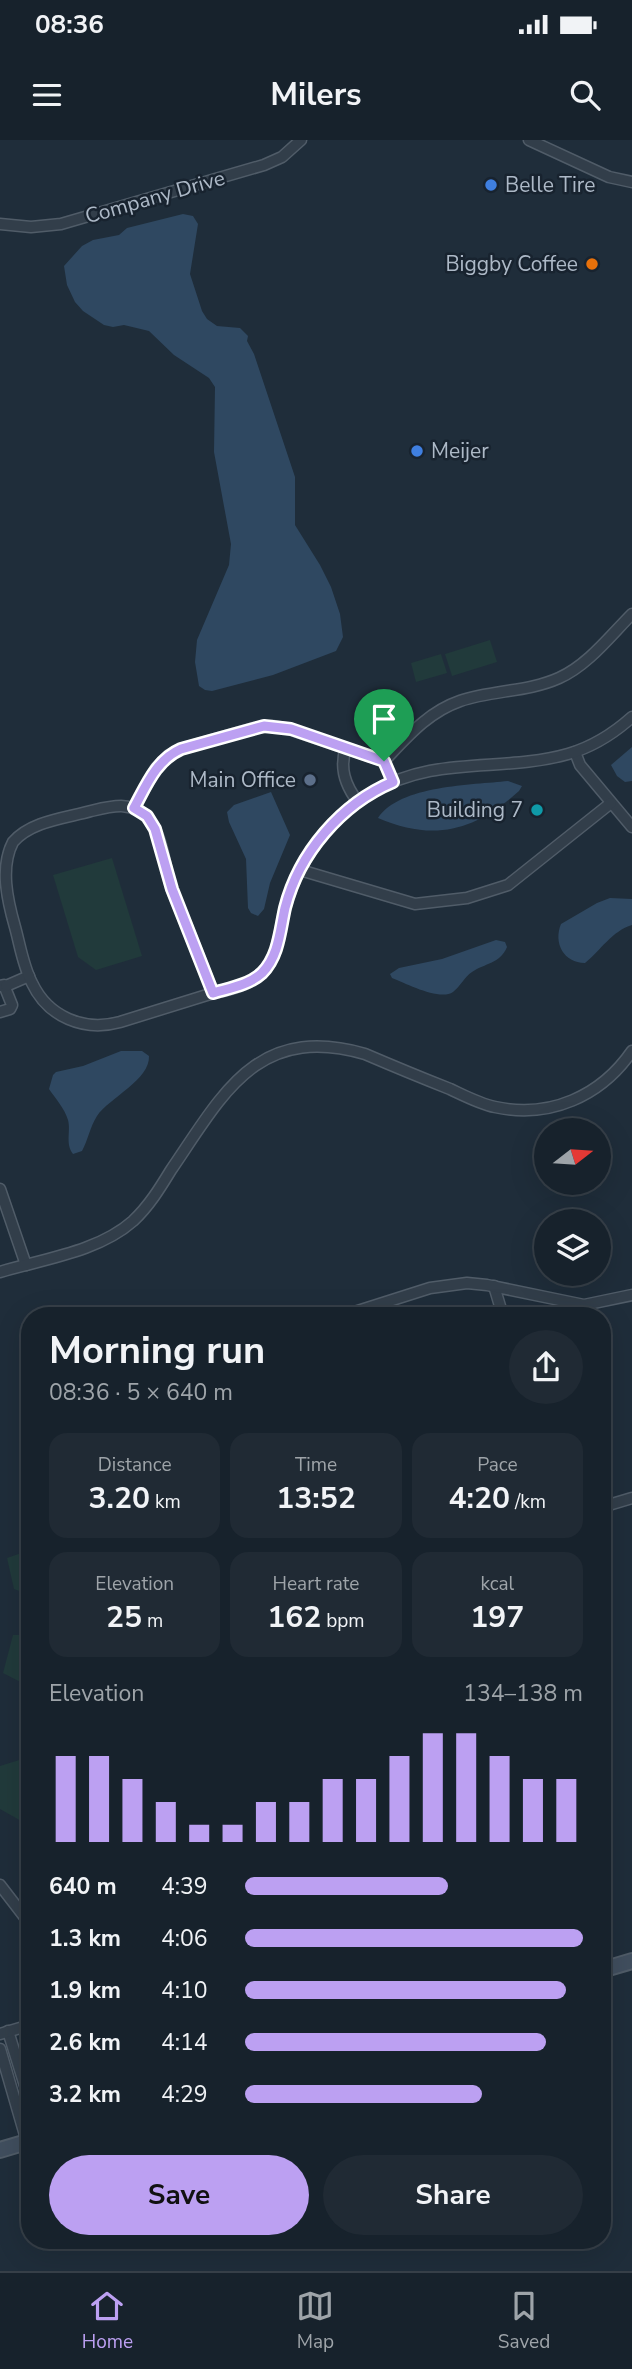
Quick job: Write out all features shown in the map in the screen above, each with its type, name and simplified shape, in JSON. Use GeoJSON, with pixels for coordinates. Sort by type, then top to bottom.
{"type":"FeatureCollection","features":[{"type":"Feature","properties":{"kind":"street","name":"Company Drive"},"geometry":{"type":"LineString","coordinates":[[0,224],[31,227],[72,221],[264,165],[282,157],[301,140]]}},
{"type":"Feature","properties":{"kind":"street"},"geometry":{"type":"LineString","coordinates":[[530,140],[609,177],[632,182]]}},
{"type":"Feature","properties":{"kind":"street"},"geometry":{"type":"LineString","coordinates":[[384,761],[422,723],[444,708],[469,699],[544,683],[566,674],[584,661],[632,614]]}},
{"type":"Feature","properties":{"kind":"street"},"geometry":{"type":"LineString","coordinates":[[213,993],[172,889],[151,821],[134,808],[114,805],[35,827],[12,843],[1,870],[2,882],[29,976],[36,991],[61,1016],[86,1025],[106,1025],[213,993],[254,979],[271,962],[277,948],[286,904],[300,870],[327,830],[358,802],[393,782],[420,772],[444,767],[547,758],[575,752],[605,737],[632,717]]}},
{"type":"Feature","properties":{"kind":"street"},"geometry":{"type":"LineString","coordinates":[[134,808],[156,768],[169,755],[251,728],[272,726],[289,729],[384,761],[393,782]]}},
{"type":"Feature","properties":{"kind":"street"},"geometry":{"type":"LineString","coordinates":[[346,748],[342,768],[349,789],[358,802]]}},
{"type":"Feature","properties":{"kind":"street"},"geometry":{"type":"LineString","coordinates":[[575,752],[580,765],[632,827]]}},
{"type":"Feature","properties":{"kind":"street"},"geometry":{"type":"LineString","coordinates":[[300,870],[415,904],[467,898],[508,885],[611,803]]}},
{"type":"Feature","properties":{"kind":"street"},"geometry":{"type":"LineString","coordinates":[[0,1012],[12,1006],[3,986],[29,976]]}},
{"type":"Feature","properties":{"kind":"street"},"geometry":{"type":"LineString","coordinates":[[0,1272],[97,1243],[131,1222],[152,1199],[225,1092],[246,1071],[282,1052],[311,1046],[347,1049],[365,1054],[483,1104],[525,1110],[561,1105],[590,1093],[614,1073],[632,1051]]}},
{"type":"Feature","properties":{"kind":"street"},"geometry":{"type":"LineString","coordinates":[[0,1189],[26,1265]]}},
{"type":"Feature","properties":{"kind":"street"},"geometry":{"type":"LineString","coordinates":[[370,1307],[430,1288],[467,1283],[584,1304],[632,1295]]}},
{"type":"Feature","properties":{"kind":"street"},"geometry":{"type":"LineString","coordinates":[[495,1286],[501,1307]]}},
{"type":"Feature","properties":{"kind":"street"},"geometry":{"type":"LineString","coordinates":[[611,1504],[632,1498]]}},
{"type":"Feature","properties":{"kind":"street"},"geometry":{"type":"LineString","coordinates":[[0,1885],[21,1912]]}},
{"type":"Feature","properties":{"kind":"street"},"geometry":{"type":"LineString","coordinates":[[611,1967],[632,1961]]}},
{"type":"Feature","properties":{"kind":"street"},"geometry":{"type":"LineString","coordinates":[[21,2028],[4,2033],[21,2078]]}},
{"type":"Feature","properties":{"kind":"street"},"geometry":{"type":"LineString","coordinates":[[0,2049],[21,2116]]}},
{"type":"Feature","properties":{"kind":"street"},"geometry":{"type":"LineString","coordinates":[[0,2150],[21,2143]]}},
{"type":"Feature","properties":{"kind":"green space"},"geometry":{"type":"Polygon","coordinates":[[[490,640],[497,662],[452,676],[445,654],[490,640]]]}},
{"type":"Feature","properties":{"kind":"green space"},"geometry":{"type":"Polygon","coordinates":[[[441,654],[447,673],[416,682],[411,663],[441,654]]]}},
{"type":"Feature","properties":{"kind":"green space"},"geometry":{"type":"Polygon","coordinates":[[[112,858],[142,956],[96,970],[78,957],[53,875],[112,858]]]}},
{"type":"Feature","properties":{"kind":"green space"},"geometry":{"type":"Polygon","coordinates":[[[21,1553],[21,1592],[14,1589],[7,1558],[21,1553]]]}},
{"type":"Feature","properties":{"kind":"green space"},"geometry":{"type":"Polygon","coordinates":[[[13,1635],[21,1635],[21,1682],[3,1673],[13,1635]]]}},
{"type":"Feature","properties":{"kind":"green space"},"geometry":{"type":"Polygon","coordinates":[[[21,1759],[21,1821],[0,1809],[0,1766],[21,1759]]]}},
{"type":"Feature","properties":{"kind":"water"},"geometry":{"type":"Polygon","coordinates":[[[183,214],[193,216],[198,224],[190,274],[202,311],[207,319],[217,326],[240,328],[248,336],[247,341],[254,354],[295,477],[295,525],[331,587],[340,614],[343,637],[336,651],[273,675],[212,691],[199,686],[195,662],[197,640],[229,565],[231,544],[214,452],[215,387],[209,378],[174,355],[149,331],[124,325],[104,325],[83,311],[67,285],[64,266],[82,246],[93,240],[119,235],[127,228],[183,214]]]}},
{"type":"Feature","properties":{"kind":"water"},"geometry":{"type":"Polygon","coordinates":[[[632,747],[632,781],[625,782],[617,776],[611,765],[632,747]]]}},
{"type":"Feature","properties":{"kind":"water"},"geometry":{"type":"Polygon","coordinates":[[[508,781],[522,786],[503,805],[470,823],[453,828],[417,830],[378,818],[388,807],[419,793],[508,781]]]}},
{"type":"Feature","properties":{"kind":"water"},"geometry":{"type":"Polygon","coordinates":[[[271,792],[290,835],[270,883],[264,909],[258,916],[248,908],[246,859],[227,812],[234,805],[271,792]]]}},
{"type":"Feature","properties":{"kind":"water"},"geometry":{"type":"Polygon","coordinates":[[[610,898],[632,899],[632,925],[613,936],[585,963],[571,960],[562,951],[558,938],[561,924],[610,898]]]}},
{"type":"Feature","properties":{"kind":"water"},"geometry":{"type":"Polygon","coordinates":[[[496,940],[505,942],[507,947],[504,953],[472,972],[456,990],[447,994],[423,991],[392,978],[390,974],[399,968],[442,959],[496,940]]]}},
{"type":"Feature","properties":{"kind":"water"},"geometry":{"type":"Polygon","coordinates":[[[121,1051],[142,1051],[149,1056],[148,1065],[136,1081],[97,1116],[82,1151],[73,1154],[69,1146],[67,1116],[49,1089],[53,1075],[121,1051]]]}},
{"type":"Feature","properties":{"kind":"place","name":"Belle Tire"},"geometry":{"type":"Point","coordinates":[491,185]}},
{"type":"Feature","properties":{"kind":"place","name":"Biggby Coffee"},"geometry":{"type":"Point","coordinates":[592,264]}},
{"type":"Feature","properties":{"kind":"place","name":"Meijer"},"geometry":{"type":"Point","coordinates":[417,451]}},
{"type":"Feature","properties":{"kind":"place","name":"Main Office"},"geometry":{"type":"Point","coordinates":[310,780]}},
{"type":"Feature","properties":{"kind":"place","name":"Building 7"},"geometry":{"type":"Point","coordinates":[537,810]}},
{"type":"Feature","properties":{"kind":"route"},"geometry":{"type":"LineString","coordinates":[[264,726],[291,729],[384,761],[393,782],[371,793],[342,815],[327,830],[306,859],[289,895],[277,948],[268,966],[246,983],[213,993],[172,889],[155,829],[147,816],[134,808],[156,768],[164,759],[181,749],[264,726]]}}]}
